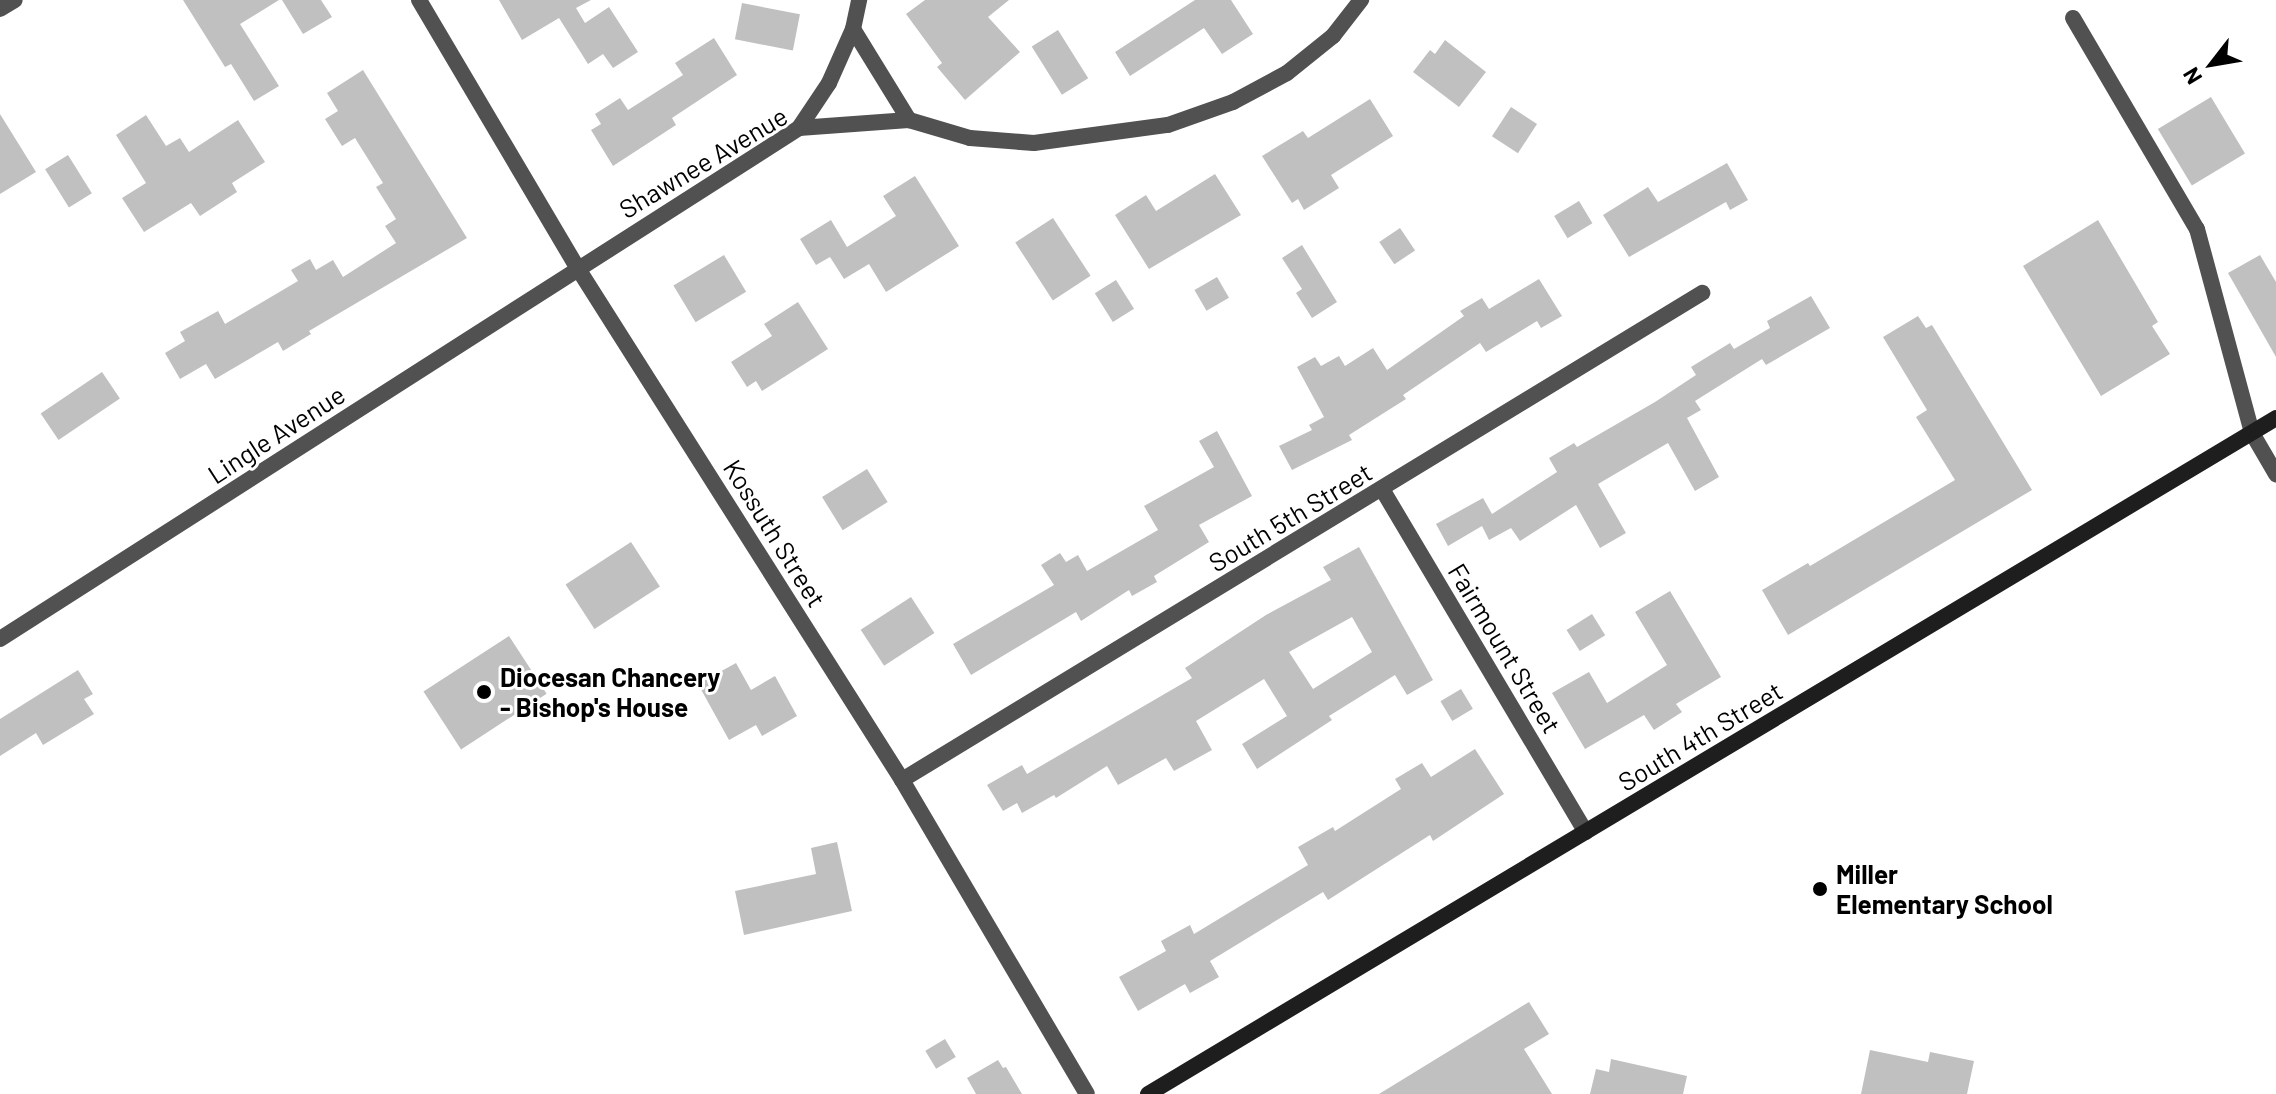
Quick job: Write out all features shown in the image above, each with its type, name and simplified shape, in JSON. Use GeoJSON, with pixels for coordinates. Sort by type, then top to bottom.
{"type":"FeatureCollection","features":[{"type":"Feature","properties":{"kind":"main road","name":"South 4th Street"},"geometry":{"type":"LineString","coordinates":[[1148,1094],[2276,418]]}},
{"type":"Feature","properties":{"kind":"street"},"geometry":{"type":"LineString","coordinates":[[0,9],[15,0]]}},
{"type":"Feature","properties":{"kind":"street","name":"Kossuth Street"},"geometry":{"type":"LineString","coordinates":[[419,0],[577,267],[902,780],[1087,1094]]}},
{"type":"Feature","properties":{"kind":"street"},"geometry":{"type":"LineString","coordinates":[[799,128],[829,83],[853,29],[859,0]]}},
{"type":"Feature","properties":{"kind":"street","name":"Shawnee Avenue"},"geometry":{"type":"LineString","coordinates":[[577,267],[799,128],[909,120],[970,138],[1034,143],[1168,125],[1233,102],[1287,73],[1333,36],[1361,0]]}},
{"type":"Feature","properties":{"kind":"street"},"geometry":{"type":"LineString","coordinates":[[2073,18],[2197,229],[2252,433],[2276,474]]}},
{"type":"Feature","properties":{"kind":"street"},"geometry":{"type":"LineString","coordinates":[[853,29],[909,120]]}},
{"type":"Feature","properties":{"kind":"street","name":"Lingle Avenue"},"geometry":{"type":"LineString","coordinates":[[0,639],[577,267]]}},
{"type":"Feature","properties":{"kind":"street","name":"South 5th Street"},"geometry":{"type":"LineString","coordinates":[[902,780],[1702,293]]}},
{"type":"Feature","properties":{"kind":"street","name":"Fairmount Street"},"geometry":{"type":"LineString","coordinates":[[1382,489],[1586,832]]}},
{"type":"Feature","properties":{"kind":"building"},"geometry":{"type":"Polygon","coordinates":[[[183,0],[279,0],[240,24],[279,86],[254,101],[231,64],[225,67],[183,0]]]}},
{"type":"Feature","properties":{"kind":"building"},"geometry":{"type":"Polygon","coordinates":[[[282,0],[321,0],[332,17],[303,34],[282,0]]]}},
{"type":"Feature","properties":{"kind":"building"},"geometry":{"type":"Polygon","coordinates":[[[499,0],[591,0],[576,8],[585,23],[609,7],[638,52],[613,68],[603,54],[588,64],[559,18],[522,40],[499,0]]]}},
{"type":"Feature","properties":{"kind":"building"},"geometry":{"type":"Polygon","coordinates":[[[925,0],[1009,0],[988,17],[1020,52],[965,100],[937,67],[942,63],[906,14],[925,0]]]}},
{"type":"Feature","properties":{"kind":"building"},"geometry":{"type":"Polygon","coordinates":[[[1195,0],[1231,0],[1253,34],[1222,54],[1204,28],[1130,76],[1115,52],[1195,0]]]}},
{"type":"Feature","properties":{"kind":"building"},"geometry":{"type":"Polygon","coordinates":[[[742,3],[800,14],[793,51],[735,39],[742,3]]]}},
{"type":"Feature","properties":{"kind":"building"},"geometry":{"type":"Polygon","coordinates":[[[1058,30],[1088,78],[1062,95],[1032,46],[1058,30]]]}},
{"type":"Feature","properties":{"kind":"building"},"geometry":{"type":"Polygon","coordinates":[[[714,38],[737,75],[672,118],[676,125],[613,166],[591,130],[601,124],[595,114],[620,98],[628,110],[683,75],[675,63],[714,38]]]}},
{"type":"Feature","properties":{"kind":"building"},"geometry":{"type":"Polygon","coordinates":[[[1445,40],[1486,72],[1459,107],[1413,72],[1430,50],[1435,54],[1445,40]]]}},
{"type":"Feature","properties":{"kind":"building"},"geometry":{"type":"Polygon","coordinates":[[[363,70],[467,238],[309,331],[311,334],[283,351],[278,342],[215,379],[206,364],[180,379],[165,353],[185,341],[180,332],[218,311],[225,324],[298,281],[291,270],[310,259],[316,270],[333,260],[343,277],[396,243],[385,226],[396,219],[376,187],[383,183],[355,138],[342,146],[325,119],[338,111],[327,93],[363,70]]]}},
{"type":"Feature","properties":{"kind":"building"},"geometry":{"type":"Polygon","coordinates":[[[2211,97],[2245,154],[2192,186],[2158,129],[2211,97]]]}},
{"type":"Feature","properties":{"kind":"building"},"geometry":{"type":"Polygon","coordinates":[[[1370,99],[1393,136],[1331,175],[1339,188],[1304,210],[1298,199],[1292,203],[1262,156],[1303,131],[1308,138],[1370,99]]]}},
{"type":"Feature","properties":{"kind":"building"},"geometry":{"type":"Polygon","coordinates":[[[1511,107],[1537,124],[1518,153],[1492,136],[1511,107]]]}},
{"type":"Feature","properties":{"kind":"building"},"geometry":{"type":"Polygon","coordinates":[[[0,114],[36,172],[0,194],[0,114]]]}},
{"type":"Feature","properties":{"kind":"building"},"geometry":{"type":"Polygon","coordinates":[[[146,115],[166,146],[180,138],[189,152],[238,120],[265,162],[232,183],[237,192],[200,216],[191,203],[144,232],[122,198],[146,183],[116,135],[146,115]]]}},
{"type":"Feature","properties":{"kind":"building"},"geometry":{"type":"Polygon","coordinates":[[[68,155],[92,193],[69,207],[45,169],[68,155]]]}},
{"type":"Feature","properties":{"kind":"building"},"geometry":{"type":"Polygon","coordinates":[[[1727,163],[1748,200],[1730,210],[1726,202],[1629,257],[1603,215],[1648,187],[1658,202],[1727,163]]]}},
{"type":"Feature","properties":{"kind":"building"},"geometry":{"type":"Polygon","coordinates":[[[1215,174],[1241,215],[1149,269],[1115,215],[1146,195],[1156,211],[1215,174]]]}},
{"type":"Feature","properties":{"kind":"building"},"geometry":{"type":"Polygon","coordinates":[[[915,176],[959,246],[886,292],[869,264],[844,279],[830,257],[816,265],[800,239],[831,220],[847,247],[896,216],[883,196],[915,176]]]}},
{"type":"Feature","properties":{"kind":"building"},"geometry":{"type":"Polygon","coordinates":[[[1579,201],[1592,223],[1568,238],[1554,216],[1579,201]]]}},
{"type":"Feature","properties":{"kind":"building"},"geometry":{"type":"Polygon","coordinates":[[[1053,218],[1091,276],[1053,300],[1015,243],[1053,218]]]}},
{"type":"Feature","properties":{"kind":"building"},"geometry":{"type":"Polygon","coordinates":[[[2098,220],[2158,322],[2152,326],[2170,354],[2101,396],[2023,266],[2098,220]]]}},
{"type":"Feature","properties":{"kind":"building"},"geometry":{"type":"Polygon","coordinates":[[[1400,228],[1415,250],[1394,264],[1379,242],[1400,228]]]}},
{"type":"Feature","properties":{"kind":"building"},"geometry":{"type":"Polygon","coordinates":[[[1302,245],[1337,302],[1312,318],[1296,293],[1302,289],[1282,258],[1302,245]]]}},
{"type":"Feature","properties":{"kind":"building"},"geometry":{"type":"Polygon","coordinates":[[[724,255],[746,292],[696,322],[673,285],[724,255]]]}},
{"type":"Feature","properties":{"kind":"building"},"geometry":{"type":"Polygon","coordinates":[[[2260,255],[2276,282],[2276,357],[2228,273],[2260,255]]]}},
{"type":"Feature","properties":{"kind":"building"},"geometry":{"type":"Polygon","coordinates":[[[1217,277],[1229,298],[1206,311],[1194,290],[1217,277]]]}},
{"type":"Feature","properties":{"kind":"building"},"geometry":{"type":"Polygon","coordinates":[[[1539,279],[1562,316],[1541,328],[1537,321],[1486,352],[1480,343],[1403,395],[1406,399],[1349,435],[1352,440],[1292,470],[1279,446],[1312,430],[1309,425],[1324,417],[1297,367],[1315,357],[1321,366],[1339,356],[1345,366],[1373,348],[1387,370],[1464,316],[1460,311],[1482,298],[1489,309],[1539,279]]]}},
{"type":"Feature","properties":{"kind":"building"},"geometry":{"type":"Polygon","coordinates":[[[1116,280],[1134,309],[1113,322],[1095,293],[1116,280]]]}},
{"type":"Feature","properties":{"kind":"building"},"geometry":{"type":"Polygon","coordinates":[[[1811,296],[1830,328],[1766,365],[1762,359],[1695,401],[1701,410],[1687,418],[1719,477],[1695,491],[1668,443],[1598,484],[1626,533],[1600,548],[1576,505],[1520,541],[1511,528],[1489,540],[1482,526],[1448,546],[1436,524],[1483,498],[1492,514],[1557,472],[1549,458],[1574,443],[1577,447],[1655,402],[1696,375],[1691,367],[1730,343],[1734,349],[1770,328],[1767,321],[1811,296]]]}},
{"type":"Feature","properties":{"kind":"building"},"geometry":{"type":"Polygon","coordinates":[[[798,302],[828,349],[762,391],[756,381],[747,387],[731,362],[772,336],[764,324],[798,302]]]}},
{"type":"Feature","properties":{"kind":"building"},"geometry":{"type":"Polygon","coordinates":[[[1918,316],[1926,328],[1932,325],[2032,490],[1788,635],[1762,590],[1808,563],[1810,566],[1955,480],[1916,417],[1927,410],[1883,337],[1918,316]]]}},
{"type":"Feature","properties":{"kind":"building"},"geometry":{"type":"Polygon","coordinates":[[[102,372],[120,399],[59,440],[41,413],[102,372]]]}},
{"type":"Feature","properties":{"kind":"building"},"geometry":{"type":"Polygon","coordinates":[[[1217,431],[1252,496],[1199,525],[1209,542],[1154,576],[1157,582],[1132,596],[1129,590],[1081,621],[1076,612],[971,675],[953,644],[1054,585],[1041,565],[1060,553],[1066,562],[1078,555],[1087,571],[1158,530],[1144,506],[1214,467],[1199,441],[1217,431]]]}},
{"type":"Feature","properties":{"kind":"building"},"geometry":{"type":"Polygon","coordinates":[[[867,469],[888,502],[843,530],[822,497],[867,469]]]}},
{"type":"Feature","properties":{"kind":"building"},"geometry":{"type":"Polygon","coordinates":[[[631,542],[660,586],[594,629],[566,584],[631,542]]]}},
{"type":"Feature","properties":{"kind":"building"},"geometry":{"type":"Polygon","coordinates":[[[1359,547],[1433,680],[1407,695],[1395,675],[1329,716],[1332,720],[1257,769],[1242,744],[1287,716],[1264,679],[1196,721],[1212,750],[1174,771],[1166,758],[1118,785],[1107,766],[1056,798],[1054,795],[1022,813],[1017,803],[1003,811],[987,785],[1022,765],[1027,774],[1192,678],[1185,668],[1266,615],[1331,580],[1323,567],[1359,547]],[[1352,617],[1289,652],[1313,689],[1372,652],[1352,617]]]}},
{"type":"Feature","properties":{"kind":"building"},"geometry":{"type":"Polygon","coordinates":[[[1670,591],[1721,677],[1676,704],[1682,712],[1654,730],[1644,715],[1585,749],[1552,693],[1589,672],[1607,703],[1667,665],[1635,612],[1670,591]]]}},
{"type":"Feature","properties":{"kind":"building"},"geometry":{"type":"Polygon","coordinates":[[[911,597],[934,633],[884,666],[861,630],[911,597]]]}},
{"type":"Feature","properties":{"kind":"building"},"geometry":{"type":"Polygon","coordinates":[[[1592,614],[1605,635],[1580,651],[1567,630],[1592,614]]]}},
{"type":"Feature","properties":{"kind":"building","name":"Diocesan Chancery - Bishop's House"},"geometry":{"type":"Polygon","coordinates":[[[509,636],[547,694],[461,749],[423,692],[509,636]]]}},
{"type":"Feature","properties":{"kind":"building"},"geometry":{"type":"Polygon","coordinates":[[[736,663],[751,690],[775,676],[797,716],[762,736],[756,725],[729,740],[698,684],[736,663]]]}},
{"type":"Feature","properties":{"kind":"building"},"geometry":{"type":"Polygon","coordinates":[[[78,670],[93,694],[84,699],[94,714],[43,745],[36,733],[0,756],[0,719],[78,670]]]}},
{"type":"Feature","properties":{"kind":"building"},"geometry":{"type":"Polygon","coordinates":[[[1461,689],[1473,709],[1452,721],[1440,701],[1461,689]]]}},
{"type":"Feature","properties":{"kind":"building"},"geometry":{"type":"Polygon","coordinates":[[[1475,749],[1504,794],[1433,841],[1430,835],[1328,900],[1323,892],[1210,961],[1219,977],[1190,993],[1185,984],[1138,1011],[1119,977],[1166,951],[1161,941],[1190,925],[1194,934],[1308,865],[1298,847],[1333,827],[1335,831],[1401,789],[1395,779],[1422,763],[1431,777],[1475,749]]]}},
{"type":"Feature","properties":{"kind":"building"},"geometry":{"type":"Polygon","coordinates":[[[837,842],[852,911],[744,935],[735,891],[816,874],[811,848],[837,842]]]}},
{"type":"Feature","properties":{"kind":"building"},"geometry":{"type":"Polygon","coordinates":[[[1529,1002],[1549,1034],[1524,1049],[1552,1094],[1379,1094],[1529,1002]]]}},
{"type":"Feature","properties":{"kind":"building"},"geometry":{"type":"Polygon","coordinates":[[[945,1039],[956,1057],[936,1069],[925,1051],[945,1039]]]}},
{"type":"Feature","properties":{"kind":"building"},"geometry":{"type":"Polygon","coordinates":[[[1870,1050],[1928,1062],[1930,1052],[1974,1061],[1967,1094],[1861,1094],[1870,1050]]]}},
{"type":"Feature","properties":{"kind":"building"},"geometry":{"type":"Polygon","coordinates":[[[1611,1059],[1687,1076],[1683,1094],[1590,1094],[1596,1069],[1609,1072],[1611,1059]]]}},
{"type":"Feature","properties":{"kind":"building"},"geometry":{"type":"Polygon","coordinates":[[[998,1060],[1003,1068],[1006,1067],[1022,1094],[976,1094],[967,1078],[998,1060]]]}},
{"type":"Feature","properties":{"kind":"place","name":"Diocesan Chancery - Bishop's House"},"geometry":{"type":"Point","coordinates":[484,692]}},
{"type":"Feature","properties":{"kind":"place","name":"Miller Elementary School"},"geometry":{"type":"Point","coordinates":[1820,889]}}]}
